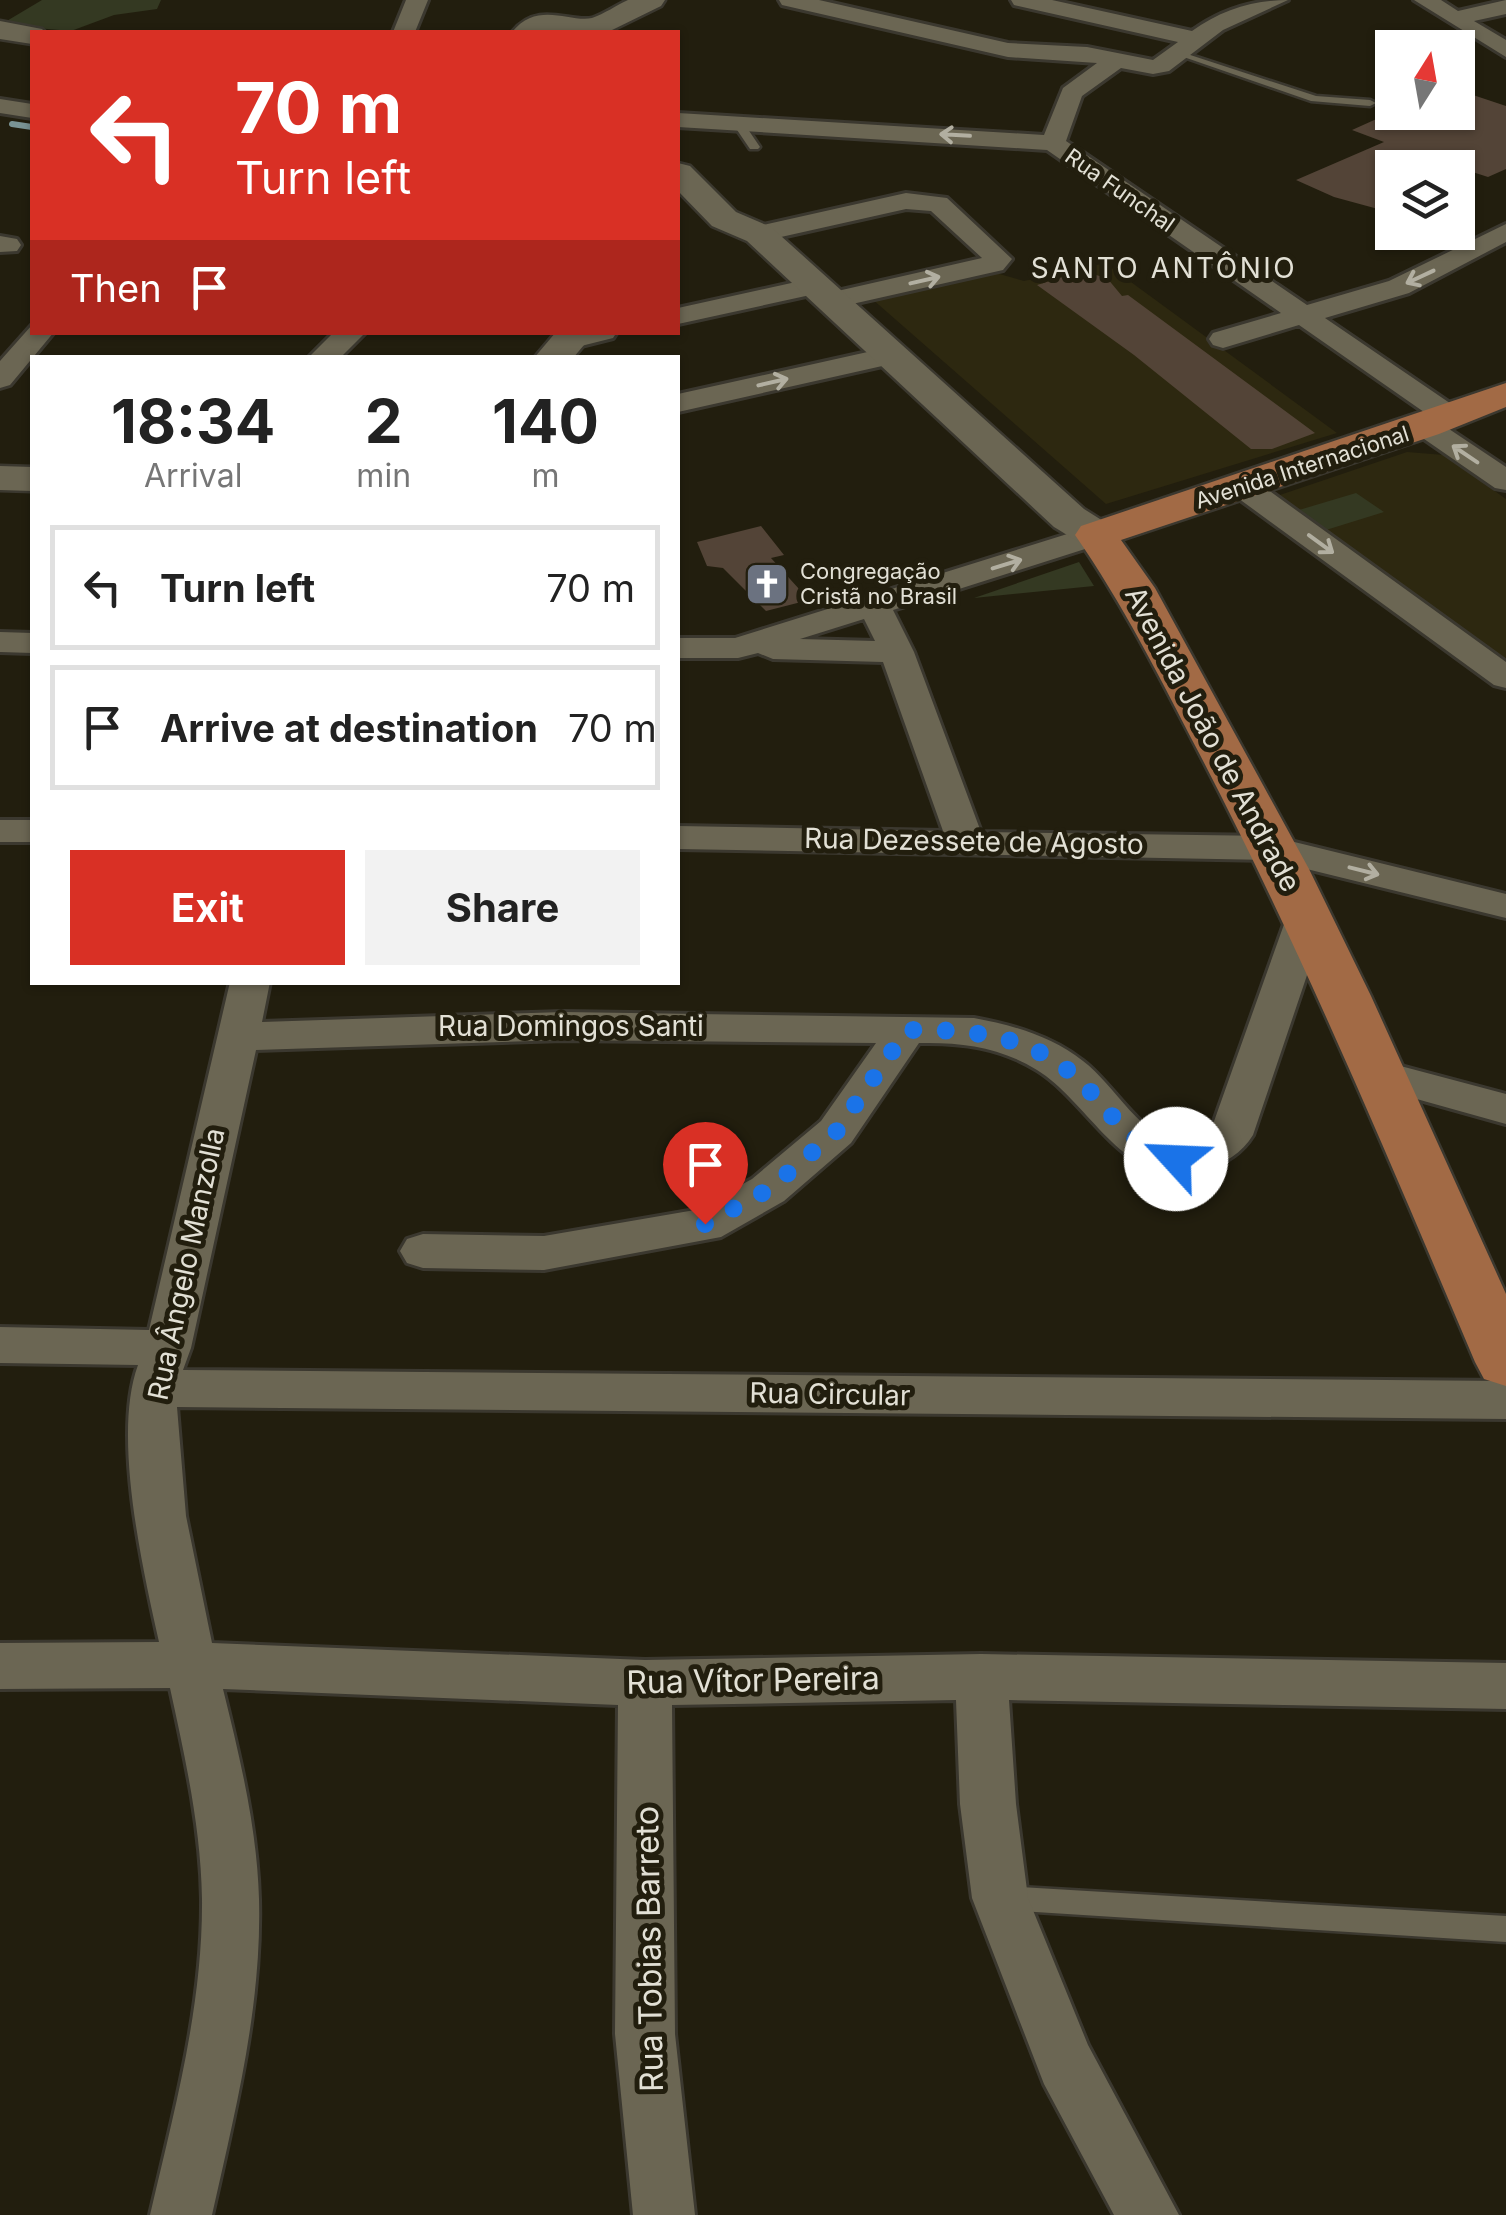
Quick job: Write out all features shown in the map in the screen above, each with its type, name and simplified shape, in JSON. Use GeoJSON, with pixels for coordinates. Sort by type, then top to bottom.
{"type":"FeatureCollection","features":[{"type":"Feature","properties":{"kind":"main road"},"geometry":{"type":"LineString","coordinates":[[528,30],[527,14],[540,0],[578,27]]}},
{"type":"Feature","properties":{"kind":"main road"},"geometry":{"type":"LineString","coordinates":[[530,30],[539,24],[578,27],[646,3]]}},
{"type":"Feature","properties":{"kind":"main road"},"geometry":{"type":"LineString","coordinates":[[0,30],[30,34]]}},
{"type":"Feature","properties":{"kind":"main road","name":"Avenida João de Andrade"},"geometry":{"type":"LineString","coordinates":[[680,157],[750,216],[726,221]]}},
{"type":"Feature","properties":{"kind":"main road","name":"Avenida João de Andrade"},"geometry":{"type":"LineString","coordinates":[[680,175],[726,221],[822,293],[1069,518],[1096,535],[1134,588],[1307,916],[1506,1362]]}},
{"type":"Feature","properties":{"kind":"main road","name":"Avenida Internacional"},"geometry":{"type":"LineString","coordinates":[[1096,535],[1437,421],[1506,394]]}},
{"type":"Feature","properties":{"kind":"main road"},"geometry":{"type":"LineString","coordinates":[[0,478],[30,480]]}},
{"type":"Feature","properties":{"kind":"street"},"geometry":{"type":"LineString","coordinates":[[405,30],[417,0]]}},
{"type":"Feature","properties":{"kind":"street"},"geometry":{"type":"LineString","coordinates":[[790,0],[1008,50],[1145,66],[1161,66],[1215,25],[1264,1]]}},
{"type":"Feature","properties":{"kind":"street"},"geometry":{"type":"LineString","coordinates":[[1022,0],[1079,5],[1187,46]]}},
{"type":"Feature","properties":{"kind":"street"},"geometry":{"type":"LineString","coordinates":[[1425,0],[1506,50]]}},
{"type":"Feature","properties":{"kind":"street"},"geometry":{"type":"LineString","coordinates":[[1456,18],[1506,7]]}},
{"type":"Feature","properties":{"kind":"street"},"geometry":{"type":"LineString","coordinates":[[1052,143],[1071,93],[1117,60]]}},
{"type":"Feature","properties":{"kind":"street"},"geometry":{"type":"LineString","coordinates":[[0,106],[30,111]]}},
{"type":"Feature","properties":{"kind":"street","name":"Rua Funchal"},"geometry":{"type":"LineString","coordinates":[[680,120],[1052,143],[1305,318],[1437,421],[1506,482]]}},
{"type":"Feature","properties":{"kind":"street"},"geometry":{"type":"LineString","coordinates":[[680,316],[992,264],[999,259],[938,204],[924,200],[726,221]]}},
{"type":"Feature","properties":{"kind":"street"},"geometry":{"type":"LineString","coordinates":[[1223,339],[1305,318],[1400,286],[1506,232]]}},
{"type":"Feature","properties":{"kind":"street"},"geometry":{"type":"LineString","coordinates":[[17,364],[38,335]]}},
{"type":"Feature","properties":{"kind":"street"},"geometry":{"type":"LineString","coordinates":[[325,355],[349,335]]}},
{"type":"Feature","properties":{"kind":"street"},"geometry":{"type":"LineString","coordinates":[[680,403],[890,356]]}},
{"type":"Feature","properties":{"kind":"street"},"geometry":{"type":"LineString","coordinates":[[1242,486],[1506,678]]}},
{"type":"Feature","properties":{"kind":"street"},"geometry":{"type":"LineString","coordinates":[[738,648],[1096,535]]}},
{"type":"Feature","properties":{"kind":"street"},"geometry":{"type":"LineString","coordinates":[[874,606],[897,652],[965,840]]}},
{"type":"Feature","properties":{"kind":"street"},"geometry":{"type":"LineString","coordinates":[[0,642],[30,643]]}},
{"type":"Feature","properties":{"kind":"street"},"geometry":{"type":"LineString","coordinates":[[680,648],[897,652]]}},
{"type":"Feature","properties":{"kind":"street","name":"Rua Dezessete de Agosto"},"geometry":{"type":"LineString","coordinates":[[680,838],[1270,848],[1506,906]]}},
{"type":"Feature","properties":{"kind":"street","name":"Rua Domingos Santi"},"geometry":{"type":"LineString","coordinates":[[236,1037],[405,1026],[528,1024],[957,1029],[1028,1044],[1080,1081],[1124,1132],[1142,1146],[1176,1159],[1195,1159],[1213,1153],[1230,1135],[1307,916]]}},
{"type":"Feature","properties":{"kind":"street","name":"Rua Ângelo Manzolla"},"geometry":{"type":"LineString","coordinates":[[181,2215],[211,2083],[228,1964],[228,1857],[206,1724],[188,1665],[159,1518],[161,1368],[249,985]]}},
{"type":"Feature","properties":{"kind":"street"},"geometry":{"type":"LineString","coordinates":[[423,1251],[544,1253],[705,1224],[768,1190],[836,1132],[907,1030]]}},
{"type":"Feature","properties":{"kind":"street"},"geometry":{"type":"LineString","coordinates":[[1378,1074],[1506,1109]]}},
{"type":"Feature","properties":{"kind":"street","name":"Rua Circular"},"geometry":{"type":"LineString","coordinates":[[0,1346],[161,1368],[1506,1400]]}},
{"type":"Feature","properties":{"kind":"street","name":"Rua Vítor Pereira"},"geometry":{"type":"LineString","coordinates":[[0,1666],[188,1665],[646,1684],[981,1677],[1506,1686]]}},
{"type":"Feature","properties":{"kind":"street"},"geometry":{"type":"LineString","coordinates":[[981,1677],[988,1804],[1000,1898],[1064,2063],[1148,2215]]}},
{"type":"Feature","properties":{"kind":"street","name":"Rua Tobias Barreto"},"geometry":{"type":"LineString","coordinates":[[646,1684],[644,2034],[664,2215]]}},
{"type":"Feature","properties":{"kind":"lane"},"geometry":{"type":"LineString","coordinates":[[1187,46],[1315,99],[1370,104]]}},
{"type":"Feature","properties":{"kind":"lane"},"geometry":{"type":"LineString","coordinates":[[739,124],[754,147]]}},
{"type":"Feature","properties":{"kind":"lane"},"geometry":{"type":"LineString","coordinates":[[1000,1898],[1506,1929]]}},
{"type":"Feature","properties":{"kind":"shaded area"},"geometry":{"type":"Polygon","coordinates":[[[1105,263],[1337,433],[1106,504],[871,298],[989,271],[1024,281],[1105,263]]]}},
{"type":"Feature","properties":{"kind":"shaded area"},"geometry":{"type":"Polygon","coordinates":[[[1407,452],[1444,455],[1506,499],[1506,665],[1271,498],[1407,452]]]}},
{"type":"Feature","properties":{"kind":"green space"},"geometry":{"type":"Polygon","coordinates":[[[42,0],[161,0],[157,9],[114,15],[74,30],[0,25],[42,0]]]}},
{"type":"Feature","properties":{"kind":"green space"},"geometry":{"type":"Polygon","coordinates":[[[1356,493],[1384,512],[1326,530],[1299,510],[1356,493]]]}},
{"type":"Feature","properties":{"kind":"green space"},"geometry":{"type":"Polygon","coordinates":[[[1079,562],[1094,586],[974,598],[1079,562]]]}},
{"type":"Feature","properties":{"kind":"building"},"geometry":{"type":"Polygon","coordinates":[[[1475,96],[1506,106],[1506,169],[1488,177],[1475,173],[1475,150],[1375,150],[1375,208],[1334,197],[1296,180],[1384,142],[1352,130],[1375,120],[1375,130],[1475,130],[1475,96]]]}},
{"type":"Feature","properties":{"kind":"building"},"geometry":{"type":"Polygon","coordinates":[[[1066,276],[1107,278],[1122,296],[1128,295],[1315,433],[1272,449],[1251,449],[1134,355],[1037,285],[1066,276]]]}},
{"type":"Feature","properties":{"kind":"building","name":"Congregação Cristã no Brasil"},"geometry":{"type":"Polygon","coordinates":[[[761,526],[784,555],[771,558],[809,600],[766,611],[723,568],[707,566],[697,542],[761,526]]]}},
{"type":"Feature","properties":{"kind":"waterway"},"geometry":{"type":"LineString","coordinates":[[12,124],[30,127]]}},
{"type":"Feature","properties":{"kind":"place","name":"Congregação Cristã no Brasil"},"geometry":{"type":"Point","coordinates":[767,584]}},
{"type":"Feature","properties":{"kind":"district","name":"SANTO ANTÔNIO"},"geometry":{"type":"Point","coordinates":[1164,268]}},
{"type":"Feature","properties":{"kind":"route"},"geometry":{"type":"LineString","coordinates":[[705,1224],[768,1190],[836,1132],[907,1030],[957,1029],[1028,1044],[1080,1081],[1124,1132],[1142,1146],[1176,1159]]}}]}
